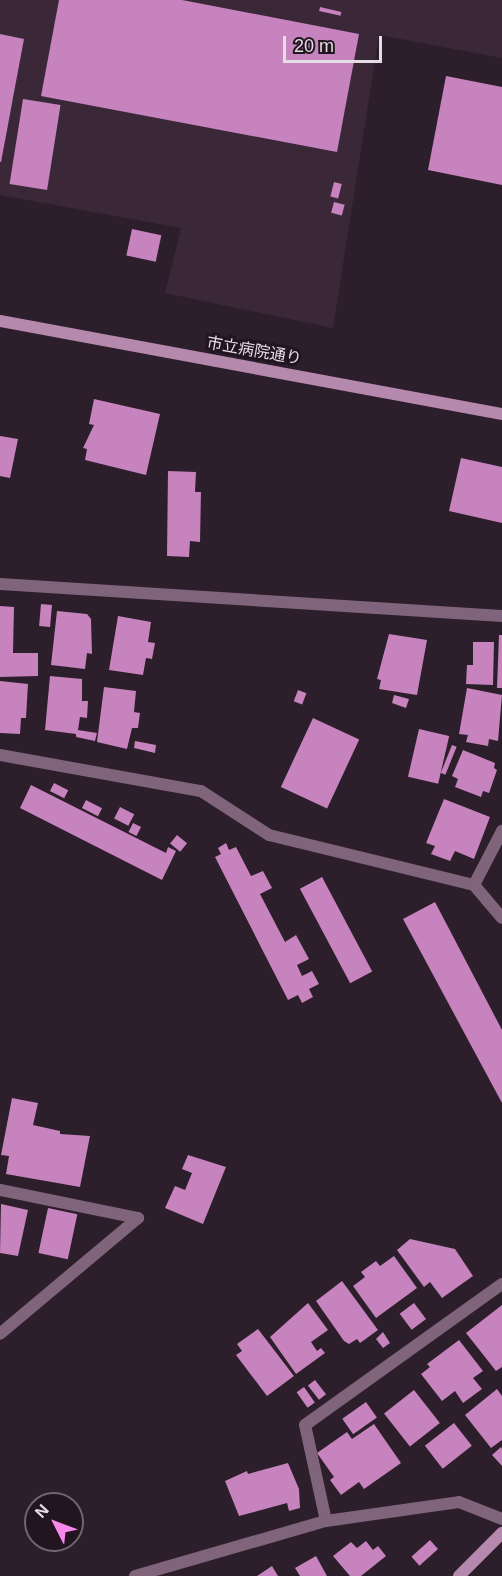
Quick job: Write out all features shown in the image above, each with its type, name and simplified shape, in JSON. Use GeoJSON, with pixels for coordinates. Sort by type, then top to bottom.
{"type":"FeatureCollection","features":[{"type":"Feature","properties":{"kind":"main road","name":"市立病院通り"},"geometry":{"type":"LineString","coordinates":[[0,321],[502,414]]}},
{"type":"Feature","properties":{"kind":"main road"},"geometry":{"type":"LineString","coordinates":[[459,1576],[502,1533]]}},
{"type":"Feature","properties":{"kind":"street"},"geometry":{"type":"LineString","coordinates":[[0,584],[502,616]]}},
{"type":"Feature","properties":{"kind":"street"},"geometry":{"type":"LineString","coordinates":[[0,755],[201,791],[269,835],[474,885],[502,918]]}},
{"type":"Feature","properties":{"kind":"street"},"geometry":{"type":"LineString","coordinates":[[474,885],[502,831]]}},
{"type":"Feature","properties":{"kind":"street"},"geometry":{"type":"LineString","coordinates":[[0,1190],[138,1218],[0,1334]]}},
{"type":"Feature","properties":{"kind":"street"},"geometry":{"type":"LineString","coordinates":[[326,1521],[305,1425],[502,1284]]}},
{"type":"Feature","properties":{"kind":"street"},"geometry":{"type":"LineString","coordinates":[[135,1576],[326,1521],[459,1502],[502,1519]]}},
{"type":"Feature","properties":{"kind":"shaded area"},"geometry":{"type":"Polygon","coordinates":[[[0,0],[502,0],[502,58],[379,35],[333,328],[165,293],[181,228],[0,195],[0,0]]]}},
{"type":"Feature","properties":{"kind":"building"},"geometry":{"type":"Polygon","coordinates":[[[59,0],[182,0],[359,34],[337,152],[41,96],[59,0]]]}},
{"type":"Feature","properties":{"kind":"building"},"geometry":{"type":"Polygon","coordinates":[[[320,7],[341,12],[341,16],[319,11],[320,7]]]}},
{"type":"Feature","properties":{"kind":"building"},"geometry":{"type":"Polygon","coordinates":[[[0,34],[24,39],[1,162],[0,162],[0,34]]]}},
{"type":"Feature","properties":{"kind":"building"},"geometry":{"type":"Polygon","coordinates":[[[446,76],[502,87],[502,185],[428,170],[446,76]]]}},
{"type":"Feature","properties":{"kind":"building"},"geometry":{"type":"Polygon","coordinates":[[[23,99],[61,105],[47,190],[10,184],[23,99]]]}},
{"type":"Feature","properties":{"kind":"building"},"geometry":{"type":"Polygon","coordinates":[[[334,182],[342,184],[338,198],[330,197],[334,182]]]}},
{"type":"Feature","properties":{"kind":"building"},"geometry":{"type":"Polygon","coordinates":[[[334,202],[345,205],[342,215],[331,213],[334,202]]]}},
{"type":"Feature","properties":{"kind":"building"},"geometry":{"type":"Polygon","coordinates":[[[132,229],[161,235],[156,262],[126,255],[132,229]]]}},
{"type":"Feature","properties":{"kind":"building"},"geometry":{"type":"Polygon","coordinates":[[[94,399],[160,414],[146,475],[85,460],[87,449],[83,448],[94,425],[89,424],[94,399]]]}},
{"type":"Feature","properties":{"kind":"building"},"geometry":{"type":"Polygon","coordinates":[[[0,436],[18,439],[10,478],[0,476],[0,436]]]}},
{"type":"Feature","properties":{"kind":"building"},"geometry":{"type":"Polygon","coordinates":[[[461,458],[502,467],[502,523],[449,511],[461,458]]]}},
{"type":"Feature","properties":{"kind":"building"},"geometry":{"type":"Polygon","coordinates":[[[168,471],[196,472],[195,492],[201,492],[200,542],[190,541],[189,557],[167,556],[168,471]]]}},
{"type":"Feature","properties":{"kind":"building"},"geometry":{"type":"Polygon","coordinates":[[[41,604],[52,605],[50,627],[39,626],[41,604]]]}},
{"type":"Feature","properties":{"kind":"building"},"geometry":{"type":"Polygon","coordinates":[[[0,606],[14,607],[13,653],[38,653],[38,676],[0,677],[0,606]]]}},
{"type":"Feature","properties":{"kind":"building"},"geometry":{"type":"Polygon","coordinates":[[[57,611],[87,614],[91,619],[92,654],[87,653],[85,669],[51,665],[57,611]]]}},
{"type":"Feature","properties":{"kind":"building"},"geometry":{"type":"Polygon","coordinates":[[[118,616],[151,622],[148,642],[155,643],[152,659],[146,658],[143,675],[109,670],[118,616]]]}},
{"type":"Feature","properties":{"kind":"building"},"geometry":{"type":"Polygon","coordinates":[[[389,634],[427,640],[417,695],[379,689],[381,680],[377,679],[389,634]]]}},
{"type":"Feature","properties":{"kind":"building"},"geometry":{"type":"Polygon","coordinates":[[[499,635],[502,635],[502,688],[497,688],[499,635]]]}},
{"type":"Feature","properties":{"kind":"building"},"geometry":{"type":"Polygon","coordinates":[[[473,642],[494,642],[493,685],[466,684],[467,665],[473,665],[473,642]]]}},
{"type":"Feature","properties":{"kind":"building"},"geometry":{"type":"Polygon","coordinates":[[[50,676],[82,679],[82,701],[88,701],[87,718],[80,717],[78,730],[97,733],[95,741],[76,737],[76,734],[45,730],[50,676]]]}},
{"type":"Feature","properties":{"kind":"building"},"geometry":{"type":"Polygon","coordinates":[[[0,681],[28,684],[26,718],[21,718],[20,734],[0,733],[0,681]]]}},
{"type":"Feature","properties":{"kind":"building"},"geometry":{"type":"Polygon","coordinates":[[[104,687],[136,691],[134,712],[140,713],[138,728],[132,728],[127,749],[97,742],[104,687]]]}},
{"type":"Feature","properties":{"kind":"building"},"geometry":{"type":"Polygon","coordinates":[[[467,688],[502,695],[498,741],[489,739],[488,746],[466,742],[468,735],[459,734],[467,688]]]}},
{"type":"Feature","properties":{"kind":"building"},"geometry":{"type":"Polygon","coordinates":[[[298,690],[306,693],[302,704],[294,701],[298,690]]]}},
{"type":"Feature","properties":{"kind":"building"},"geometry":{"type":"Polygon","coordinates":[[[394,695],[409,699],[406,708],[392,703],[394,695]]]}},
{"type":"Feature","properties":{"kind":"building"},"geometry":{"type":"Polygon","coordinates":[[[313,718],[359,740],[327,808],[281,787],[313,718]]]}},
{"type":"Feature","properties":{"kind":"building"},"geometry":{"type":"Polygon","coordinates":[[[419,729],[449,736],[438,784],[408,777],[419,729]]]}},
{"type":"Feature","properties":{"kind":"building"},"geometry":{"type":"Polygon","coordinates":[[[135,741],[156,745],[155,753],[134,748],[135,741]]]}},
{"type":"Feature","properties":{"kind":"building"},"geometry":{"type":"Polygon","coordinates":[[[452,745],[457,747],[445,775],[441,773],[452,745]]]}},
{"type":"Feature","properties":{"kind":"building"},"geometry":{"type":"Polygon","coordinates":[[[463,750],[495,763],[494,768],[497,770],[489,793],[483,791],[481,797],[455,787],[458,779],[452,776],[463,750]]]}},
{"type":"Feature","properties":{"kind":"building"},"geometry":{"type":"Polygon","coordinates":[[[54,783],[68,790],[64,798],[50,791],[54,783]]]}},
{"type":"Feature","properties":{"kind":"building"},"geometry":{"type":"Polygon","coordinates":[[[31,785],[166,853],[168,847],[176,851],[162,880],[20,808],[31,785]]]}},
{"type":"Feature","properties":{"kind":"building"},"geometry":{"type":"Polygon","coordinates":[[[444,799],[490,817],[474,859],[455,851],[450,861],[431,854],[435,846],[426,843],[444,799]]]}},
{"type":"Feature","properties":{"kind":"building"},"geometry":{"type":"Polygon","coordinates":[[[86,800],[102,808],[98,816],[82,808],[86,800]]]}},
{"type":"Feature","properties":{"kind":"building"},"geometry":{"type":"Polygon","coordinates":[[[120,807],[134,814],[128,826],[114,819],[120,807]]]}},
{"type":"Feature","properties":{"kind":"building"},"geometry":{"type":"Polygon","coordinates":[[[133,823],[141,827],[136,836],[128,832],[133,823]]]}},
{"type":"Feature","properties":{"kind":"building"},"geometry":{"type":"Polygon","coordinates":[[[177,835],[187,843],[180,852],[170,844],[177,835]]]}},
{"type":"Feature","properties":{"kind":"building"},"geometry":{"type":"Polygon","coordinates":[[[226,843],[229,850],[236,847],[251,876],[263,871],[272,888],[260,894],[285,942],[296,935],[309,959],[297,965],[302,976],[312,971],[319,984],[309,989],[313,997],[302,1003],[298,995],[288,1000],[215,857],[221,854],[218,848],[226,843]]]}},
{"type":"Feature","properties":{"kind":"building"},"geometry":{"type":"Polygon","coordinates":[[[322,877],[372,971],[350,983],[300,889],[322,877]]]}},
{"type":"Feature","properties":{"kind":"building"},"geometry":{"type":"Polygon","coordinates":[[[435,902],[502,1030],[502,1103],[403,919],[435,902]]]}},
{"type":"Feature","properties":{"kind":"building"},"geometry":{"type":"Polygon","coordinates":[[[12,1098],[38,1103],[33,1125],[60,1131],[60,1134],[90,1136],[80,1187],[6,1174],[9,1156],[1,1155],[12,1098]]]}},
{"type":"Feature","properties":{"kind":"building"},"geometry":{"type":"Polygon","coordinates":[[[188,1155],[226,1167],[203,1224],[165,1208],[175,1186],[185,1190],[192,1173],[182,1169],[188,1155]]]}},
{"type":"Feature","properties":{"kind":"building"},"geometry":{"type":"Polygon","coordinates":[[[1,1204],[28,1210],[18,1256],[0,1253],[1,1204]]]}},
{"type":"Feature","properties":{"kind":"building"},"geometry":{"type":"Polygon","coordinates":[[[48,1208],[77,1214],[68,1259],[38,1253],[48,1208]]]}},
{"type":"Feature","properties":{"kind":"building"},"geometry":{"type":"Polygon","coordinates":[[[410,1239],[455,1249],[473,1276],[442,1298],[430,1282],[424,1287],[397,1250],[410,1239]]]}},
{"type":"Feature","properties":{"kind":"building"},"geometry":{"type":"Polygon","coordinates":[[[394,1256],[417,1288],[376,1318],[353,1286],[365,1277],[361,1272],[376,1261],[380,1266],[394,1256]]]}},
{"type":"Feature","properties":{"kind":"building"},"geometry":{"type":"Polygon","coordinates":[[[342,1281],[378,1330],[360,1343],[357,1339],[349,1344],[344,1341],[316,1301],[342,1281]]]}},
{"type":"Feature","properties":{"kind":"building"},"geometry":{"type":"Polygon","coordinates":[[[308,1303],[328,1330],[311,1342],[317,1351],[321,1348],[325,1353],[296,1374],[270,1337],[308,1303]]]}},
{"type":"Feature","properties":{"kind":"building"},"geometry":{"type":"Polygon","coordinates":[[[414,1303],[426,1319],[412,1330],[400,1314],[414,1303]]]}},
{"type":"Feature","properties":{"kind":"building"},"geometry":{"type":"Polygon","coordinates":[[[502,1305],[502,1367],[496,1371],[466,1333],[502,1305]]]}},
{"type":"Feature","properties":{"kind":"building"},"geometry":{"type":"Polygon","coordinates":[[[258,1329],[294,1376],[267,1396],[236,1355],[242,1351],[237,1344],[258,1329]]]}},
{"type":"Feature","properties":{"kind":"building"},"geometry":{"type":"Polygon","coordinates":[[[383,1332],[390,1343],[383,1348],[376,1339],[383,1332]]]}},
{"type":"Feature","properties":{"kind":"building"},"geometry":{"type":"Polygon","coordinates":[[[459,1340],[483,1371],[473,1378],[482,1389],[463,1403],[455,1391],[442,1401],[421,1374],[430,1367],[427,1364],[459,1340]]]}},
{"type":"Feature","properties":{"kind":"building"},"geometry":{"type":"Polygon","coordinates":[[[315,1380],[326,1394],[319,1400],[308,1386],[315,1380]]]}},
{"type":"Feature","properties":{"kind":"building"},"geometry":{"type":"Polygon","coordinates":[[[304,1387],[315,1403],[308,1408],[297,1392],[304,1387]]]}},
{"type":"Feature","properties":{"kind":"building"},"geometry":{"type":"Polygon","coordinates":[[[497,1389],[502,1396],[502,1440],[491,1448],[465,1415],[497,1389]]]}},
{"type":"Feature","properties":{"kind":"building"},"geometry":{"type":"Polygon","coordinates":[[[414,1390],[440,1423],[410,1446],[384,1413],[414,1390]]]}},
{"type":"Feature","properties":{"kind":"building"},"geometry":{"type":"Polygon","coordinates":[[[366,1402],[377,1418],[353,1434],[342,1419],[366,1402]]]}},
{"type":"Feature","properties":{"kind":"building"},"geometry":{"type":"Polygon","coordinates":[[[454,1423],[472,1446],[443,1469],[425,1446],[454,1423]]]}},
{"type":"Feature","properties":{"kind":"building"},"geometry":{"type":"Polygon","coordinates":[[[374,1424],[401,1463],[364,1489],[359,1482],[341,1495],[330,1480],[334,1477],[317,1453],[347,1432],[352,1439],[374,1424]]]}},
{"type":"Feature","properties":{"kind":"building"},"geometry":{"type":"Polygon","coordinates":[[[501,1447],[502,1449],[502,1466],[492,1455],[501,1447]]]}},
{"type":"Feature","properties":{"kind":"building"},"geometry":{"type":"Polygon","coordinates":[[[288,1463],[299,1489],[300,1508],[289,1511],[287,1503],[239,1516],[225,1481],[247,1471],[248,1474],[288,1463]]]}},
{"type":"Feature","properties":{"kind":"building"},"geometry":{"type":"Polygon","coordinates":[[[430,1540],[438,1549],[419,1566],[411,1557],[430,1540]]]}},
{"type":"Feature","properties":{"kind":"building"},"geometry":{"type":"Polygon","coordinates":[[[366,1541],[373,1550],[378,1546],[386,1556],[361,1576],[350,1576],[333,1556],[351,1542],[357,1548],[366,1541]]]}},
{"type":"Feature","properties":{"kind":"building"},"geometry":{"type":"Polygon","coordinates":[[[316,1556],[327,1576],[300,1576],[295,1568],[316,1556]]]}},
{"type":"Feature","properties":{"kind":"building"},"geometry":{"type":"Polygon","coordinates":[[[272,1566],[278,1576],[257,1576],[272,1566]]]}}]}
